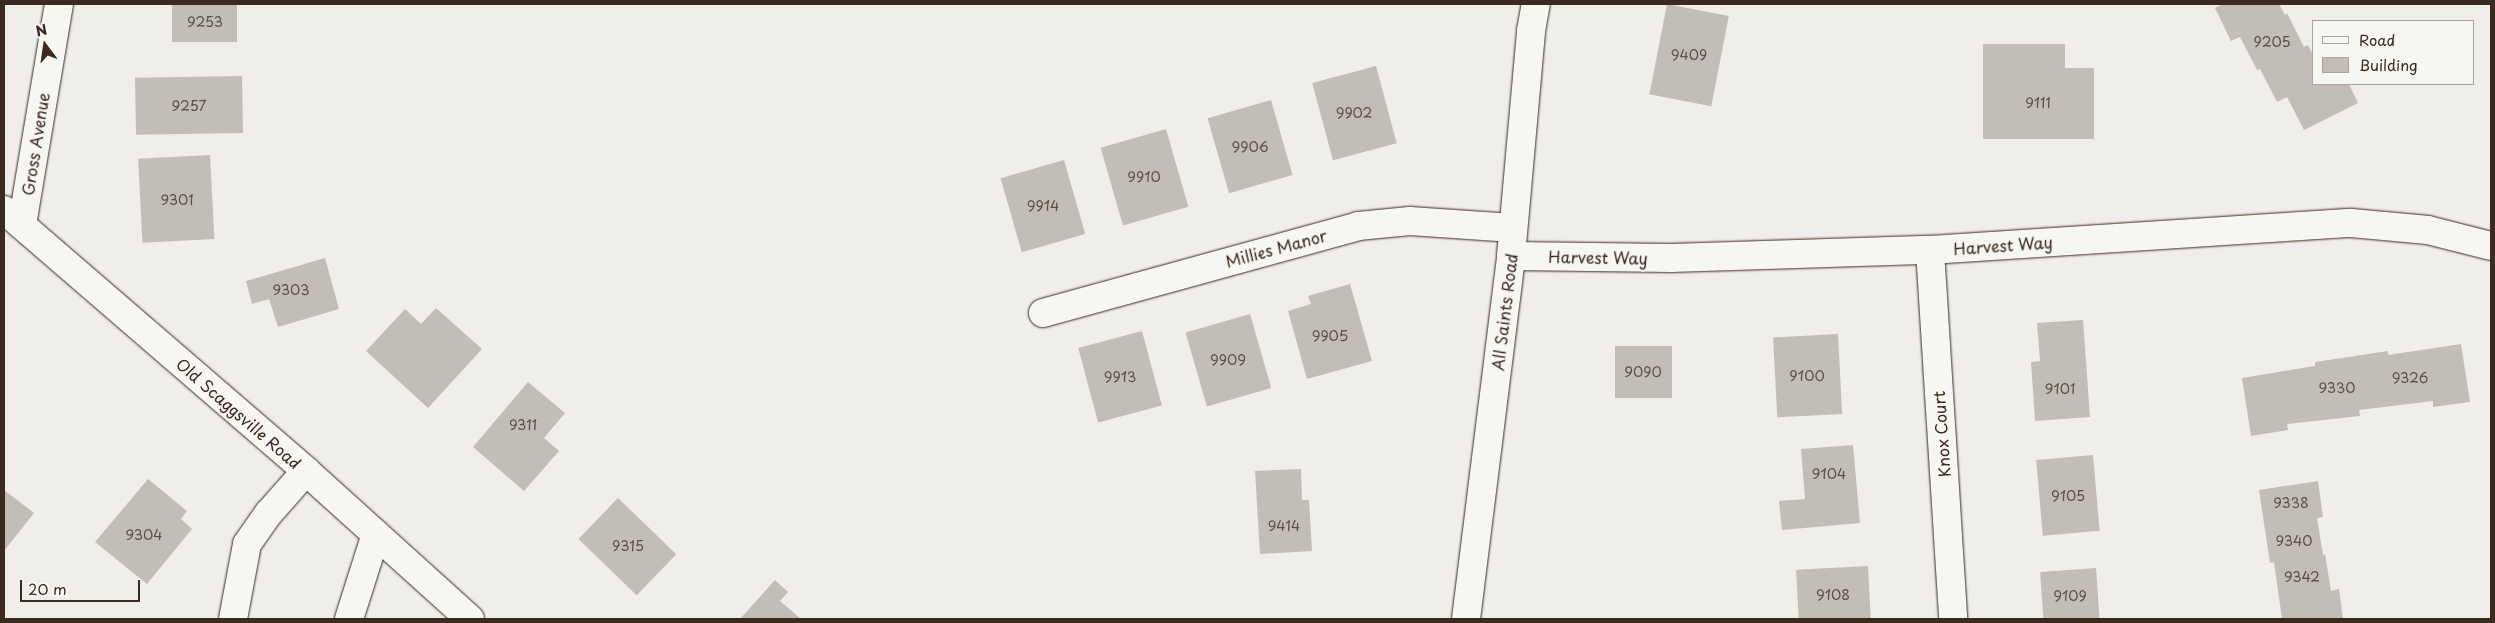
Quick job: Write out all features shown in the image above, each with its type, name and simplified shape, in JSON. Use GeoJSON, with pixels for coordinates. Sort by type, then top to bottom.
{"type":"FeatureCollection","features":[{"type":"Feature","properties":{"kind":"street","name":"Gross Avenue"},"geometry":{"type":"LineString","coordinates":[[13,218],[59,4]]}},
{"type":"Feature","properties":{"kind":"street","name":"All Saints Road"},"geometry":{"type":"LineString","coordinates":[[1466,619],[1511,256],[1531,31],[1536,4]]}},
{"type":"Feature","properties":{"kind":"street","name":"Old Scaggsville Road"},"geometry":{"type":"LineString","coordinates":[[13,218],[306,471],[470,619]]}},
{"type":"Feature","properties":{"kind":"street","name":"Millies Manor"},"geometry":{"type":"LineString","coordinates":[[1043,312],[1358,226],[1410,221],[1514,228]]}},
{"type":"Feature","properties":{"kind":"street","name":"Harvest Way"},"geometry":{"type":"LineString","coordinates":[[1511,256],[1671,258],[1930,250],[2351,223],[2428,230],[2491,246]]}},
{"type":"Feature","properties":{"kind":"street","name":"Knox Court"},"geometry":{"type":"LineString","coordinates":[[1930,250],[1953,619]]}},
{"type":"Feature","properties":{"kind":"street"},"geometry":{"type":"LineString","coordinates":[[233,619],[247,544],[269,513],[306,471]]}},
{"type":"Feature","properties":{"kind":"street"},"geometry":{"type":"LineString","coordinates":[[349,619],[376,534]]}},
{"type":"Feature","properties":{"kind":"building"},"geometry":{"type":"Polygon","coordinates":[[[172,4],[237,4],[237,42],[172,42],[172,4]]]}},
{"type":"Feature","properties":{"kind":"building"},"geometry":{"type":"Polygon","coordinates":[[[1667,4],[1729,16],[1711,106],[1649,94],[1667,4]]]}},
{"type":"Feature","properties":{"kind":"building"},"geometry":{"type":"Polygon","coordinates":[[[2223,4],[2279,4],[2285,15],[2287,13],[2304,47],[2308,45],[2312,53],[2312,85],[2349,85],[2358,103],[2304,130],[2287,97],[2277,102],[2260,69],[2257,70],[2240,37],[2231,41],[2215,8],[2223,4]]]}},
{"type":"Feature","properties":{"kind":"building"},"geometry":{"type":"Polygon","coordinates":[[[1983,44],[2065,44],[2065,68],[2094,68],[2094,139],[1983,139],[1983,44]]]}},
{"type":"Feature","properties":{"kind":"building"},"geometry":{"type":"Polygon","coordinates":[[[1376,66],[1397,143],[1333,160],[1312,83],[1376,66]]]}},
{"type":"Feature","properties":{"kind":"building"},"geometry":{"type":"Polygon","coordinates":[[[242,76],[243,133],[136,135],[135,78],[242,76]]]}},
{"type":"Feature","properties":{"kind":"building"},"geometry":{"type":"Polygon","coordinates":[[[1271,100],[1292,175],[1229,193],[1208,118],[1271,100]]]}},
{"type":"Feature","properties":{"kind":"building"},"geometry":{"type":"Polygon","coordinates":[[[1166,129],[1188,207],[1123,226],[1101,148],[1166,129]]]}},
{"type":"Feature","properties":{"kind":"building"},"geometry":{"type":"Polygon","coordinates":[[[210,155],[214,239],[142,243],[138,159],[210,155]]]}},
{"type":"Feature","properties":{"kind":"building"},"geometry":{"type":"Polygon","coordinates":[[[1064,160],[1085,234],[1022,252],[1001,178],[1064,160]]]}},
{"type":"Feature","properties":{"kind":"building"},"geometry":{"type":"Polygon","coordinates":[[[325,258],[339,309],[278,327],[269,299],[252,304],[246,281],[325,258]]]}},
{"type":"Feature","properties":{"kind":"building"},"geometry":{"type":"Polygon","coordinates":[[[1350,284],[1372,361],[1307,379],[1288,311],[1311,304],[1308,296],[1350,284]]]}},
{"type":"Feature","properties":{"kind":"building"},"geometry":{"type":"Polygon","coordinates":[[[436,308],[482,349],[428,408],[366,351],[405,309],[421,324],[436,308]]]}},
{"type":"Feature","properties":{"kind":"building"},"geometry":{"type":"Polygon","coordinates":[[[1250,314],[1271,388],[1207,406],[1186,332],[1250,314]]]}},
{"type":"Feature","properties":{"kind":"building"},"geometry":{"type":"Polygon","coordinates":[[[2083,320],[2090,417],[2035,421],[2031,362],[2040,361],[2037,323],[2083,320]]]}},
{"type":"Feature","properties":{"kind":"building"},"geometry":{"type":"Polygon","coordinates":[[[1142,331],[1162,405],[1098,422],[1078,348],[1142,331]]]}},
{"type":"Feature","properties":{"kind":"building"},"geometry":{"type":"Polygon","coordinates":[[[1838,334],[1842,414],[1777,417],[1773,337],[1838,334]]]}},
{"type":"Feature","properties":{"kind":"building"},"geometry":{"type":"Polygon","coordinates":[[[2461,344],[2470,402],[2433,407],[2433,401],[2359,410],[2360,416],[2287,424],[2288,430],[2251,436],[2242,378],[2315,366],[2315,362],[2388,351],[2388,355],[2461,344]]]}},
{"type":"Feature","properties":{"kind":"building"},"geometry":{"type":"Polygon","coordinates":[[[1615,346],[1672,346],[1672,398],[1615,398],[1615,346]]]}},
{"type":"Feature","properties":{"kind":"building"},"geometry":{"type":"Polygon","coordinates":[[[528,382],[565,413],[544,438],[559,451],[524,491],[473,447],[528,382]]]}},
{"type":"Feature","properties":{"kind":"building"},"geometry":{"type":"Polygon","coordinates":[[[1853,445],[1860,523],[1782,530],[1779,501],[1805,499],[1801,449],[1853,445]]]}},
{"type":"Feature","properties":{"kind":"building"},"geometry":{"type":"Polygon","coordinates":[[[2093,455],[2100,531],[2043,536],[2036,460],[2093,455]]]}},
{"type":"Feature","properties":{"kind":"building"},"geometry":{"type":"Polygon","coordinates":[[[1301,469],[1302,500],[1309,500],[1312,551],[1260,554],[1255,471],[1301,469]]]}},
{"type":"Feature","properties":{"kind":"building"},"geometry":{"type":"Polygon","coordinates":[[[148,479],[187,511],[181,519],[192,529],[147,584],[95,542],[148,479]]]}},
{"type":"Feature","properties":{"kind":"building"},"geometry":{"type":"Polygon","coordinates":[[[2318,481],[2323,517],[2317,518],[2323,555],[2325,554],[2331,591],[2339,589],[2343,619],[2282,619],[2274,562],[2270,563],[2259,490],[2318,481]]]}},
{"type":"Feature","properties":{"kind":"building"},"geometry":{"type":"Polygon","coordinates":[[[4,490],[34,513],[4,551],[4,490]]]}},
{"type":"Feature","properties":{"kind":"building"},"geometry":{"type":"Polygon","coordinates":[[[618,498],[676,554],[637,595],[578,539],[618,498]]]}},
{"type":"Feature","properties":{"kind":"building"},"geometry":{"type":"Polygon","coordinates":[[[1868,566],[1871,619],[1799,619],[1796,570],[1868,566]]]}},
{"type":"Feature","properties":{"kind":"building"},"geometry":{"type":"Polygon","coordinates":[[[2096,568],[2100,619],[2043,619],[2040,572],[2096,568]]]}},
{"type":"Feature","properties":{"kind":"building"},"geometry":{"type":"Polygon","coordinates":[[[775,580],[788,592],[780,601],[801,619],[740,619],[775,580]]]}}]}
